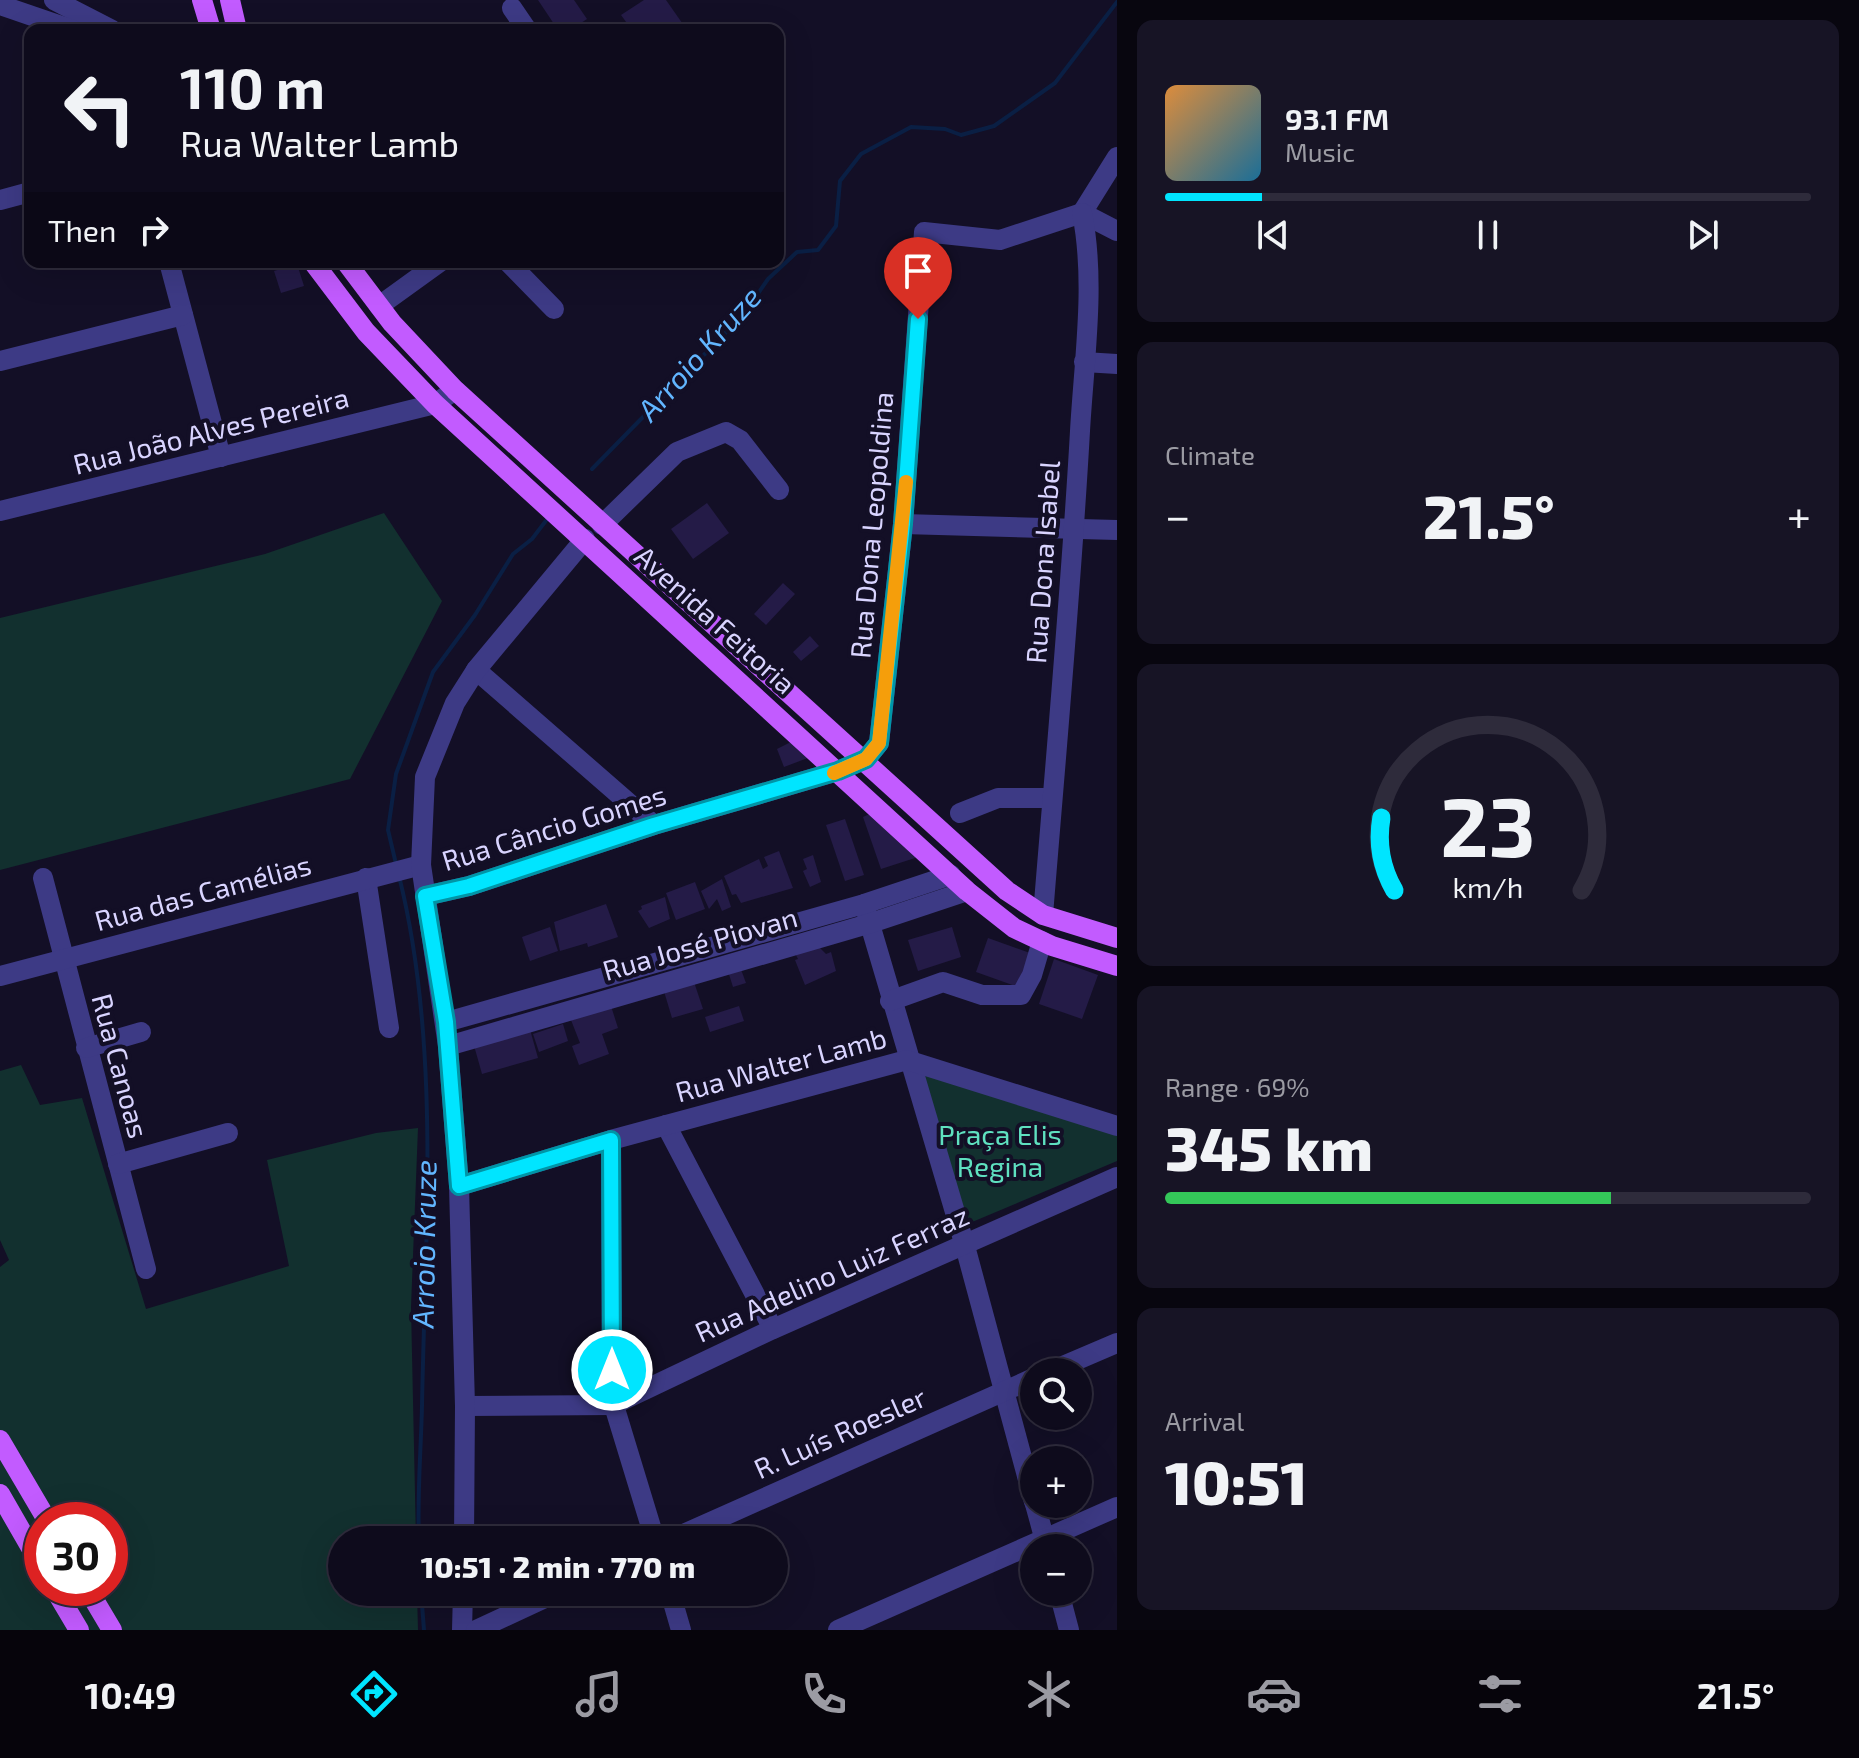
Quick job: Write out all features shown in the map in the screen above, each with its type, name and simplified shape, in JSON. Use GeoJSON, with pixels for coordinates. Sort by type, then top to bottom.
{"type":"FeatureCollection","features":[{"type":"Feature","properties":{"kind":"main road"},"geometry":{"type":"LineString","coordinates":[[202,0],[209,24]]}},
{"type":"Feature","properties":{"kind":"main road"},"geometry":{"type":"LineString","coordinates":[[230,0],[236,24]]}},
{"type":"Feature","properties":{"kind":"main road","name":"Avenida Feitoria"},"geometry":{"type":"LineString","coordinates":[[318,268],[366,332],[435,404],[967,891],[1014,928],[1042,941],[1117,966]]}},
{"type":"Feature","properties":{"kind":"main road","name":"Avenida Feitoria"},"geometry":{"type":"LineString","coordinates":[[350,268],[379,306],[455,390],[866,759],[1007,891],[1043,915],[1117,938]]}},
{"type":"Feature","properties":{"kind":"main road"},"geometry":{"type":"LineString","coordinates":[[580,534],[597,519]]}},
{"type":"Feature","properties":{"kind":"main road"},"geometry":{"type":"LineString","coordinates":[[0,1440],[36,1502]]}},
{"type":"Feature","properties":{"kind":"main road"},"geometry":{"type":"LineString","coordinates":[[0,1494],[24,1536]]}},
{"type":"Feature","properties":{"kind":"main road"},"geometry":{"type":"LineString","coordinates":[[65,1606],[79,1630]]}},
{"type":"Feature","properties":{"kind":"main road"},"geometry":{"type":"LineString","coordinates":[[98,1606],[112,1630]]}},
{"type":"Feature","properties":{"kind":"street"},"geometry":{"type":"LineString","coordinates":[[54,0],[100,24]]}},
{"type":"Feature","properties":{"kind":"street"},"geometry":{"type":"LineString","coordinates":[[0,5],[55,24]]}},
{"type":"Feature","properties":{"kind":"street"},"geometry":{"type":"LineString","coordinates":[[512,8],[523,24]]}},
{"type":"Feature","properties":{"kind":"street"},"geometry":{"type":"LineString","coordinates":[[1117,157],[1082,213],[1117,231]]}},
{"type":"Feature","properties":{"kind":"street"},"geometry":{"type":"LineString","coordinates":[[0,200],[24,194]]}},
{"type":"Feature","properties":{"kind":"street","name":"Rua Dona Isabel"},"geometry":{"type":"LineString","coordinates":[[1043,915],[1075,528],[1088,242],[1082,213]]}},
{"type":"Feature","properties":{"kind":"street","name":"Rua Dona Leopoldina"},"geometry":{"type":"LineString","coordinates":[[866,759],[879,743],[903,524],[924,232],[1000,240],[1082,213]]}},
{"type":"Feature","properties":{"kind":"street"},"geometry":{"type":"LineString","coordinates":[[171,268],[221,457]]}},
{"type":"Feature","properties":{"kind":"street"},"geometry":{"type":"LineString","coordinates":[[379,306],[432,268]]}},
{"type":"Feature","properties":{"kind":"street"},"geometry":{"type":"LineString","coordinates":[[514,268],[554,309]]}},
{"type":"Feature","properties":{"kind":"street"},"geometry":{"type":"LineString","coordinates":[[0,361],[183,315]]}},
{"type":"Feature","properties":{"kind":"street"},"geometry":{"type":"LineString","coordinates":[[1084,362],[1117,364]]}},
{"type":"Feature","properties":{"kind":"street"},"geometry":{"type":"LineString","coordinates":[[435,404],[455,390]]}},
{"type":"Feature","properties":{"kind":"street","name":"Rua João Alves Pereira"},"geometry":{"type":"LineString","coordinates":[[0,511],[435,404]]}},
{"type":"Feature","properties":{"kind":"street"},"geometry":{"type":"LineString","coordinates":[[597,519],[677,452],[726,432],[740,440],[779,490]]}},
{"type":"Feature","properties":{"kind":"street"},"geometry":{"type":"LineString","coordinates":[[903,524],[1117,530]]}},
{"type":"Feature","properties":{"kind":"street"},"geometry":{"type":"LineString","coordinates":[[464,1526],[465,1406],[459,1186],[446,1022],[425,896],[404,869],[425,777],[455,703],[476,670],[580,534]]}},
{"type":"Feature","properties":{"kind":"street"},"geometry":{"type":"LineString","coordinates":[[476,670],[654,825]]}},
{"type":"Feature","properties":{"kind":"street"},"geometry":{"type":"LineString","coordinates":[[838,771],[866,759]]}},
{"type":"Feature","properties":{"kind":"street","name":"Rua Câncio Gomes"},"geometry":{"type":"LineString","coordinates":[[425,896],[469,886],[654,825],[838,771]]}},
{"type":"Feature","properties":{"kind":"street"},"geometry":{"type":"LineString","coordinates":[[960,813],[998,798],[1052,798]]}},
{"type":"Feature","properties":{"kind":"street","name":"Rua das Camélias"},"geometry":{"type":"LineString","coordinates":[[0,976],[404,869]]}},
{"type":"Feature","properties":{"kind":"street","name":"Rua José Piovan"},"geometry":{"type":"LineString","coordinates":[[448,1046],[866,914],[951,875]]}},
{"type":"Feature","properties":{"kind":"street","name":"Rua Canoas"},"geometry":{"type":"LineString","coordinates":[[43,878],[62,960],[146,1269]]}},
{"type":"Feature","properties":{"kind":"street"},"geometry":{"type":"LineString","coordinates":[[366,878],[389,1028]]}},
{"type":"Feature","properties":{"kind":"street","name":"Rua José Piovan"},"geometry":{"type":"LineString","coordinates":[[446,1022],[967,891]]}},
{"type":"Feature","properties":{"kind":"street"},"geometry":{"type":"LineString","coordinates":[[866,914],[907,1060],[965,1246],[1020,1452]]}},
{"type":"Feature","properties":{"kind":"street"},"geometry":{"type":"LineString","coordinates":[[890,1001],[943,982],[982,995],[1021,995],[1032,975],[1042,941]]}},
{"type":"Feature","properties":{"kind":"street"},"geometry":{"type":"LineString","coordinates":[[86,1048],[141,1032]]}},
{"type":"Feature","properties":{"kind":"street","name":"Rua Walter Lamb"},"geometry":{"type":"LineString","coordinates":[[459,1186],[611,1140],[907,1060],[1117,1126]]}},
{"type":"Feature","properties":{"kind":"street"},"geometry":{"type":"LineString","coordinates":[[666,1125],[773,1329]]}},
{"type":"Feature","properties":{"kind":"street"},"geometry":{"type":"LineString","coordinates":[[118,1164],[228,1133]]}},
{"type":"Feature","properties":{"kind":"street"},"geometry":{"type":"LineString","coordinates":[[611,1140],[613,1405],[651,1526]]}},
{"type":"Feature","properties":{"kind":"street","name":"Rua Adelino Luiz Ferraz"},"geometry":{"type":"LineString","coordinates":[[613,1405],[773,1329],[1117,1177]]}},
{"type":"Feature","properties":{"kind":"street"},"geometry":{"type":"LineString","coordinates":[[1082,1358],[1117,1343]]}},
{"type":"Feature","properties":{"kind":"street","name":"R. Luís Roesler"},"geometry":{"type":"LineString","coordinates":[[701,1526],[1020,1384]]}},
{"type":"Feature","properties":{"kind":"street"},"geometry":{"type":"LineString","coordinates":[[465,1406],[613,1405]]}},
{"type":"Feature","properties":{"kind":"street"},"geometry":{"type":"LineString","coordinates":[[1064,1534],[1117,1507]]}},
{"type":"Feature","properties":{"kind":"street"},"geometry":{"type":"LineString","coordinates":[[838,1630],[1020,1554]]}},
{"type":"Feature","properties":{"kind":"street"},"geometry":{"type":"LineString","coordinates":[[462,1630],[463,1606]]}},
{"type":"Feature","properties":{"kind":"street"},"geometry":{"type":"LineString","coordinates":[[476,1630],[528,1606]]}},
{"type":"Feature","properties":{"kind":"street"},"geometry":{"type":"LineString","coordinates":[[674,1606],[681,1630]]}},
{"type":"Feature","properties":{"kind":"street"},"geometry":{"type":"LineString","coordinates":[[1063,1606],[1069,1630]]}},
{"type":"Feature","properties":{"kind":"green space"},"geometry":{"type":"Polygon","coordinates":[[[384,513],[442,601],[350,779],[0,870],[0,618],[265,554],[384,513]]]}},
{"type":"Feature","properties":{"kind":"green space"},"geometry":{"type":"Polygon","coordinates":[[[21,1065],[40,1105],[82,1098],[146,1309],[289,1266],[267,1160],[376,1133],[418,1128],[411,1307],[416,1526],[328,1526],[328,1606],[417,1606],[418,1630],[0,1630],[0,1267],[9,1260],[0,1240],[0,1071],[21,1065]]]}},
{"type":"Feature","properties":{"kind":"green space","name":"Praça Elis Regina"},"geometry":{"type":"Polygon","coordinates":[[[918,1067],[1117,1133],[1117,1161],[965,1225],[918,1067]]]}},
{"type":"Feature","properties":{"kind":"building"},"geometry":{"type":"Polygon","coordinates":[[[538,0],[574,0],[587,19],[579,24],[554,24],[538,0]]]}},
{"type":"Feature","properties":{"kind":"building"},"geometry":{"type":"Polygon","coordinates":[[[644,0],[666,0],[683,24],[628,24],[621,15],[644,0]]]}},
{"type":"Feature","properties":{"kind":"building"},"geometry":{"type":"Polygon","coordinates":[[[298,268],[304,286],[281,293],[274,271],[298,268]]]}},
{"type":"Feature","properties":{"kind":"building"},"geometry":{"type":"Polygon","coordinates":[[[707,503],[729,533],[693,559],[671,529],[707,503]]]}},
{"type":"Feature","properties":{"kind":"building"},"geometry":{"type":"Polygon","coordinates":[[[783,583],[795,594],[766,625],[754,614],[783,583]]]}},
{"type":"Feature","properties":{"kind":"building"},"geometry":{"type":"Polygon","coordinates":[[[810,636],[819,646],[801,661],[793,652],[810,636]]]}},
{"type":"Feature","properties":{"kind":"building"},"geometry":{"type":"Polygon","coordinates":[[[795,740],[813,756],[784,767],[777,749],[795,740]]]}},
{"type":"Feature","properties":{"kind":"building"},"geometry":{"type":"Polygon","coordinates":[[[876,811],[918,850],[915,858],[881,869],[863,817],[876,811]]]}},
{"type":"Feature","properties":{"kind":"building"},"geometry":{"type":"Polygon","coordinates":[[[845,819],[864,875],[845,881],[826,825],[845,819]]]}},
{"type":"Feature","properties":{"kind":"building"},"geometry":{"type":"Polygon","coordinates":[[[779,851],[793,888],[741,903],[736,894],[732,895],[724,876],[759,859],[763,869],[768,866],[764,857],[779,851]]]}},
{"type":"Feature","properties":{"kind":"building"},"geometry":{"type":"Polygon","coordinates":[[[813,855],[821,882],[810,887],[803,871],[807,869],[803,859],[813,855]]]}},
{"type":"Feature","properties":{"kind":"building"},"geometry":{"type":"Polygon","coordinates":[[[722,879],[731,907],[722,911],[717,899],[709,909],[701,891],[722,879]]]}},
{"type":"Feature","properties":{"kind":"building"},"geometry":{"type":"Polygon","coordinates":[[[695,882],[705,909],[676,920],[666,893],[695,882]]]}},
{"type":"Feature","properties":{"kind":"building"},"geometry":{"type":"Polygon","coordinates":[[[665,897],[670,919],[649,928],[638,911],[642,909],[641,906],[665,897]]]}},
{"type":"Feature","properties":{"kind":"building"},"geometry":{"type":"Polygon","coordinates":[[[606,904],[618,937],[588,947],[587,943],[560,951],[554,922],[606,904]]]}},
{"type":"Feature","properties":{"kind":"building"},"geometry":{"type":"Polygon","coordinates":[[[550,927],[558,951],[530,961],[522,937],[550,927]]]}},
{"type":"Feature","properties":{"kind":"building"},"geometry":{"type":"Polygon","coordinates":[[[952,927],[961,957],[918,971],[908,940],[952,927]]]}},
{"type":"Feature","properties":{"kind":"building"},"geometry":{"type":"Polygon","coordinates":[[[988,938],[1030,953],[1018,987],[976,972],[988,938]]]}},
{"type":"Feature","properties":{"kind":"building"},"geometry":{"type":"Polygon","coordinates":[[[818,946],[826,954],[831,952],[836,971],[805,985],[796,955],[818,946]]]}},
{"type":"Feature","properties":{"kind":"building"},"geometry":{"type":"Polygon","coordinates":[[[1054,959],[1098,975],[1082,1019],[1039,1004],[1054,959]]]}},
{"type":"Feature","properties":{"kind":"building"},"geometry":{"type":"Polygon","coordinates":[[[739,964],[746,983],[733,987],[727,968],[739,964]]]}},
{"type":"Feature","properties":{"kind":"building"},"geometry":{"type":"Polygon","coordinates":[[[693,979],[703,1009],[672,1018],[663,988],[693,979]]]}},
{"type":"Feature","properties":{"kind":"building"},"geometry":{"type":"Polygon","coordinates":[[[611,1006],[618,1028],[602,1034],[609,1054],[579,1065],[572,1046],[580,1043],[571,1020],[611,1006]]]}},
{"type":"Feature","properties":{"kind":"building"},"geometry":{"type":"Polygon","coordinates":[[[739,1006],[744,1021],[710,1032],[705,1017],[739,1006]]]}},
{"type":"Feature","properties":{"kind":"building"},"geometry":{"type":"Polygon","coordinates":[[[563,1024],[568,1041],[539,1052],[533,1034],[563,1024]]]}},
{"type":"Feature","properties":{"kind":"building"},"geometry":{"type":"Polygon","coordinates":[[[529,1026],[538,1058],[482,1074],[473,1042],[529,1026]]]}},
{"type":"Feature","properties":{"kind":"waterway","name":"Arroio Kruze"},"geometry":{"type":"LineString","coordinates":[[784,264],[797,252],[818,250],[836,226],[840,181],[861,154],[911,127],[945,129],[961,135],[994,126],[1055,83],[1117,2]]}},
{"type":"Feature","properties":{"kind":"waterway","name":"Arroio Kruze"},"geometry":{"type":"LineString","coordinates":[[592,469],[744,314],[768,279],[780,268]]}},
{"type":"Feature","properties":{"kind":"waterway","name":"Arroio Kruze"},"geometry":{"type":"LineString","coordinates":[[396,864],[388,830],[396,774],[433,672],[475,615],[513,554],[532,539],[548,518]]}},
{"type":"Feature","properties":{"kind":"waterway","name":"Arroio Kruze"},"geometry":{"type":"LineString","coordinates":[[399,876],[412,940],[426,1072],[427,1207],[419,1526]]}},
{"type":"Feature","properties":{"kind":"waterway","name":"Arroio Kruze"},"geometry":{"type":"LineString","coordinates":[[422,1606],[424,1630]]}},
{"type":"Feature","properties":{"kind":"slow traffic"},"geometry":{"type":"LineString","coordinates":[[834,773],[866,759],[875,752],[879,743],[906,482]]}},
{"type":"Feature","properties":{"kind":"route"},"geometry":{"type":"LineString","coordinates":[[612,1370],[611,1140],[459,1186],[446,1022],[425,896],[469,886],[654,825],[838,771],[875,752],[879,743],[903,524],[918,319]]}}]}
